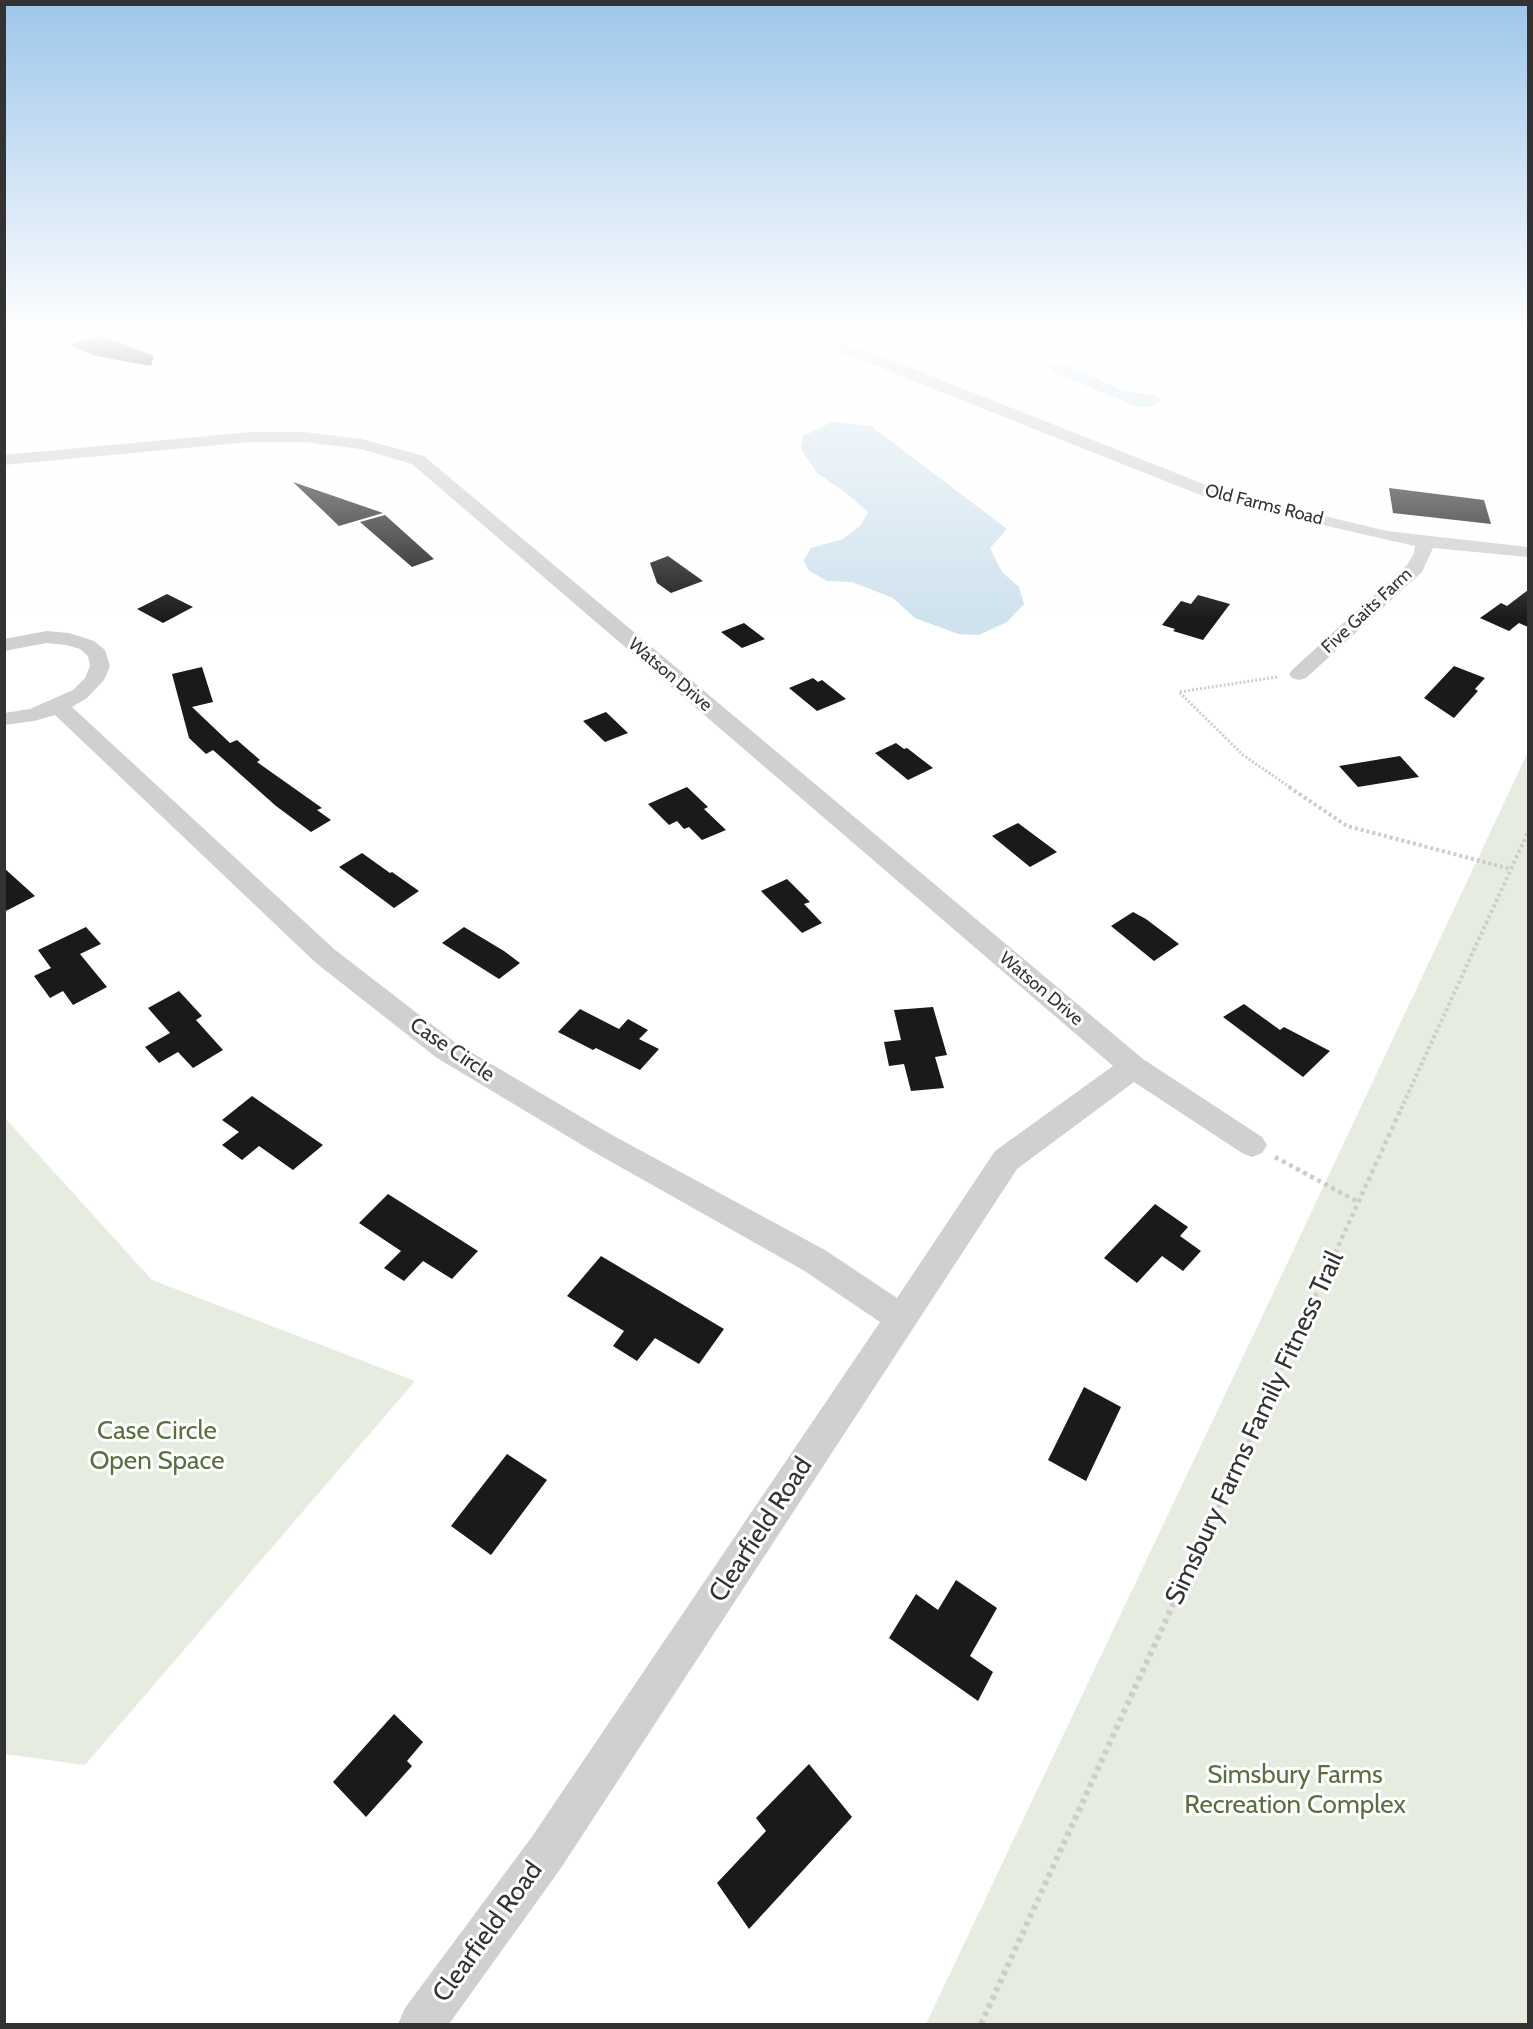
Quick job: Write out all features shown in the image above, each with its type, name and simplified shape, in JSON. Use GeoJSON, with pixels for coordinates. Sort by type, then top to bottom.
{"type":"FeatureCollection","features":[{"type":"Feature","properties":{"kind":"street","name":"Old Farms Road"},"geometry":{"type":"LineString","coordinates":[[1050,430],[1219,496],[1387,536],[1528,552]]}},
{"type":"Feature","properties":{"kind":"street","name":"Watson Drive"},"geometry":{"type":"LineString","coordinates":[[4,460],[250,437],[304,437],[362,444],[418,460],[1133,1067],[1252,1145]]}},
{"type":"Feature","properties":{"kind":"street","name":"Five Gaits Farm"},"geometry":{"type":"LineString","coordinates":[[1299,674],[1415,568],[1423,553],[1424,542]]}},
{"type":"Feature","properties":{"kind":"street"},"geometry":{"type":"LineString","coordinates":[[4,645],[47,637],[69,639],[87,645],[98,654],[100,666],[94,680],[80,694],[34,715],[4,719]]}},
{"type":"Feature","properties":{"kind":"street","name":"Case Circle"},"geometry":{"type":"LineString","coordinates":[[58,706],[325,956],[447,1051],[602,1143],[814,1260],[900,1318]]}},
{"type":"Feature","properties":{"kind":"street","name":"Clearfield Road"},"geometry":{"type":"LineString","coordinates":[[421,2025],[546,1853],[1006,1161],[1133,1067]]}},
{"type":"Feature","properties":{"kind":"path"},"geometry":{"type":"LineString","coordinates":[[1299,674],[1179,692],[1243,755],[1347,826],[1512,869]]}},
{"type":"Feature","properties":{"kind":"path","name":"Simsbury Farms Family Fitness Trail"},"geometry":{"type":"LineString","coordinates":[[981,2025],[1528,832]]}},
{"type":"Feature","properties":{"kind":"path"},"geometry":{"type":"LineString","coordinates":[[1252,1145],[1359,1202]]}},
{"type":"Feature","properties":{"kind":"green space","name":"Simsbury Farms Recreation Complex"},"geometry":{"type":"Polygon","coordinates":[[[1528,752],[1528,2024],[926,2024],[1269,1302],[1528,752]]]}},
{"type":"Feature","properties":{"kind":"green space","name":"Case Circle Open Space"},"geometry":{"type":"Polygon","coordinates":[[[5,1118],[152,1280],[415,1381],[85,1765],[5,1754],[5,1118]]]}},
{"type":"Feature","properties":{"kind":"water"},"geometry":{"type":"Polygon","coordinates":[[[816,430],[876,430],[1007,529],[990,548],[1002,572],[1019,587],[1024,604],[1007,622],[979,635],[958,634],[915,618],[893,598],[852,582],[827,581],[808,570],[804,560],[811,548],[843,539],[861,525],[868,512],[845,492],[817,473],[801,449],[803,436],[816,430]]]}},
{"type":"Feature","properties":{"kind":"building"},"geometry":{"type":"Polygon","coordinates":[[[293,482],[383,513],[339,526],[293,482]]]}},
{"type":"Feature","properties":{"kind":"building"},"geometry":{"type":"Polygon","coordinates":[[[1389,488],[1484,500],[1491,524],[1393,513],[1389,488]]]}},
{"type":"Feature","properties":{"kind":"building"},"geometry":{"type":"Polygon","coordinates":[[[385,515],[434,559],[412,567],[360,522],[385,515]]]}},
{"type":"Feature","properties":{"kind":"building"},"geometry":{"type":"Polygon","coordinates":[[[668,556],[703,581],[671,593],[657,583],[650,563],[668,556]]]}},
{"type":"Feature","properties":{"kind":"building"},"geometry":{"type":"Polygon","coordinates":[[[1528,590],[1528,627],[1519,623],[1509,631],[1480,618],[1501,603],[1507,606],[1528,590]]]}},
{"type":"Feature","properties":{"kind":"building"},"geometry":{"type":"Polygon","coordinates":[[[167,594],[193,607],[163,623],[137,609],[167,594]]]}},
{"type":"Feature","properties":{"kind":"building"},"geometry":{"type":"Polygon","coordinates":[[[1198,595],[1230,604],[1203,640],[1173,631],[1175,629],[1162,625],[1181,601],[1191,604],[1198,595]]]}},
{"type":"Feature","properties":{"kind":"building"},"geometry":{"type":"Polygon","coordinates":[[[744,623],[765,639],[742,648],[721,632],[744,623]]]}},
{"type":"Feature","properties":{"kind":"building"},"geometry":{"type":"Polygon","coordinates":[[[1454,666],[1485,678],[1475,689],[1478,691],[1454,718],[1424,698],[1454,666]]]}},
{"type":"Feature","properties":{"kind":"building"},"geometry":{"type":"Polygon","coordinates":[[[202,667],[213,702],[192,707],[230,743],[237,740],[260,760],[257,762],[322,808],[317,810],[331,820],[311,832],[276,806],[213,750],[206,754],[189,738],[172,674],[202,667]]]}},
{"type":"Feature","properties":{"kind":"building"},"geometry":{"type":"Polygon","coordinates":[[[813,678],[818,682],[822,680],[846,699],[817,711],[789,688],[813,678]]]}},
{"type":"Feature","properties":{"kind":"building"},"geometry":{"type":"Polygon","coordinates":[[[606,712],[628,733],[605,742],[583,721],[606,712]]]}},
{"type":"Feature","properties":{"kind":"building"},"geometry":{"type":"Polygon","coordinates":[[[896,743],[904,749],[907,748],[933,768],[908,780],[875,753],[896,743]]]}},
{"type":"Feature","properties":{"kind":"building"},"geometry":{"type":"Polygon","coordinates":[[[1400,756],[1419,777],[1358,787],[1339,766],[1400,756]]]}},
{"type":"Feature","properties":{"kind":"building"},"geometry":{"type":"Polygon","coordinates":[[[687,787],[708,807],[704,809],[726,830],[702,840],[689,827],[684,829],[677,821],[669,825],[648,804],[687,787]]]}},
{"type":"Feature","properties":{"kind":"building"},"geometry":{"type":"Polygon","coordinates":[[[1018,823],[1057,852],[1030,867],[992,836],[1018,823]]]}},
{"type":"Feature","properties":{"kind":"building"},"geometry":{"type":"Polygon","coordinates":[[[362,853],[419,891],[394,908],[339,867],[362,853]]]}},
{"type":"Feature","properties":{"kind":"building"},"geometry":{"type":"Polygon","coordinates":[[[4,868],[35,896],[4,912],[4,868]]]}},
{"type":"Feature","properties":{"kind":"building"},"geometry":{"type":"Polygon","coordinates":[[[787,879],[810,902],[804,904],[822,923],[802,933],[761,891],[787,879]]]}},
{"type":"Feature","properties":{"kind":"building"},"geometry":{"type":"Polygon","coordinates":[[[1133,912],[1179,944],[1154,961],[1111,926],[1133,912]]]}},
{"type":"Feature","properties":{"kind":"building"},"geometry":{"type":"Polygon","coordinates":[[[86,927],[101,944],[80,954],[107,987],[73,1005],[63,991],[50,998],[34,976],[51,968],[38,950],[86,927]]]}},
{"type":"Feature","properties":{"kind":"building"},"geometry":{"type":"Polygon","coordinates":[[[464,927],[520,963],[499,979],[442,943],[464,927]]]}},
{"type":"Feature","properties":{"kind":"building"},"geometry":{"type":"Polygon","coordinates":[[[179,991],[202,1016],[196,1020],[223,1050],[193,1068],[178,1052],[159,1063],[145,1047],[170,1033],[148,1008],[179,991]]]}},
{"type":"Feature","properties":{"kind":"building"},"geometry":{"type":"Polygon","coordinates":[[[1244,1004],[1280,1030],[1284,1027],[1330,1051],[1303,1077],[1223,1017],[1244,1004]]]}},
{"type":"Feature","properties":{"kind":"building"},"geometry":{"type":"Polygon","coordinates":[[[933,1007],[947,1055],[935,1057],[944,1088],[911,1091],[904,1064],[889,1066],[884,1042],[901,1040],[894,1010],[933,1007]]]}},
{"type":"Feature","properties":{"kind":"building"},"geometry":{"type":"Polygon","coordinates":[[[580,1009],[619,1029],[628,1019],[648,1030],[639,1039],[659,1049],[640,1070],[558,1032],[580,1009]]]}},
{"type":"Feature","properties":{"kind":"building"},"geometry":{"type":"Polygon","coordinates":[[[252,1096],[323,1145],[293,1170],[259,1146],[242,1160],[222,1145],[239,1132],[222,1120],[252,1096]]]}},
{"type":"Feature","properties":{"kind":"building"},"geometry":{"type":"Polygon","coordinates":[[[388,1194],[478,1251],[452,1279],[423,1261],[404,1281],[384,1268],[401,1251],[359,1223],[388,1194]]]}},
{"type":"Feature","properties":{"kind":"building"},"geometry":{"type":"Polygon","coordinates":[[[1155,1204],[1188,1227],[1180,1236],[1201,1251],[1183,1271],[1162,1256],[1137,1283],[1104,1258],[1155,1204]]]}},
{"type":"Feature","properties":{"kind":"building"},"geometry":{"type":"Polygon","coordinates":[[[601,1256],[724,1329],[699,1364],[655,1338],[637,1361],[613,1346],[624,1331],[567,1296],[601,1256]]]}},
{"type":"Feature","properties":{"kind":"building"},"geometry":{"type":"Polygon","coordinates":[[[1084,1387],[1121,1407],[1086,1481],[1048,1460],[1084,1387]]]}},
{"type":"Feature","properties":{"kind":"building"},"geometry":{"type":"Polygon","coordinates":[[[507,1454],[547,1480],[491,1555],[451,1526],[507,1454]]]}},
{"type":"Feature","properties":{"kind":"building"},"geometry":{"type":"Polygon","coordinates":[[[956,1580],[997,1608],[970,1656],[993,1672],[978,1701],[889,1638],[916,1594],[938,1610],[956,1580]]]}},
{"type":"Feature","properties":{"kind":"building"},"geometry":{"type":"Polygon","coordinates":[[[394,1714],[423,1742],[407,1761],[412,1766],[366,1817],[333,1782],[394,1714]]]}},
{"type":"Feature","properties":{"kind":"building"},"geometry":{"type":"Polygon","coordinates":[[[809,1764],[852,1817],[749,1929],[717,1883],[766,1831],[756,1818],[809,1764]]]}}]}
